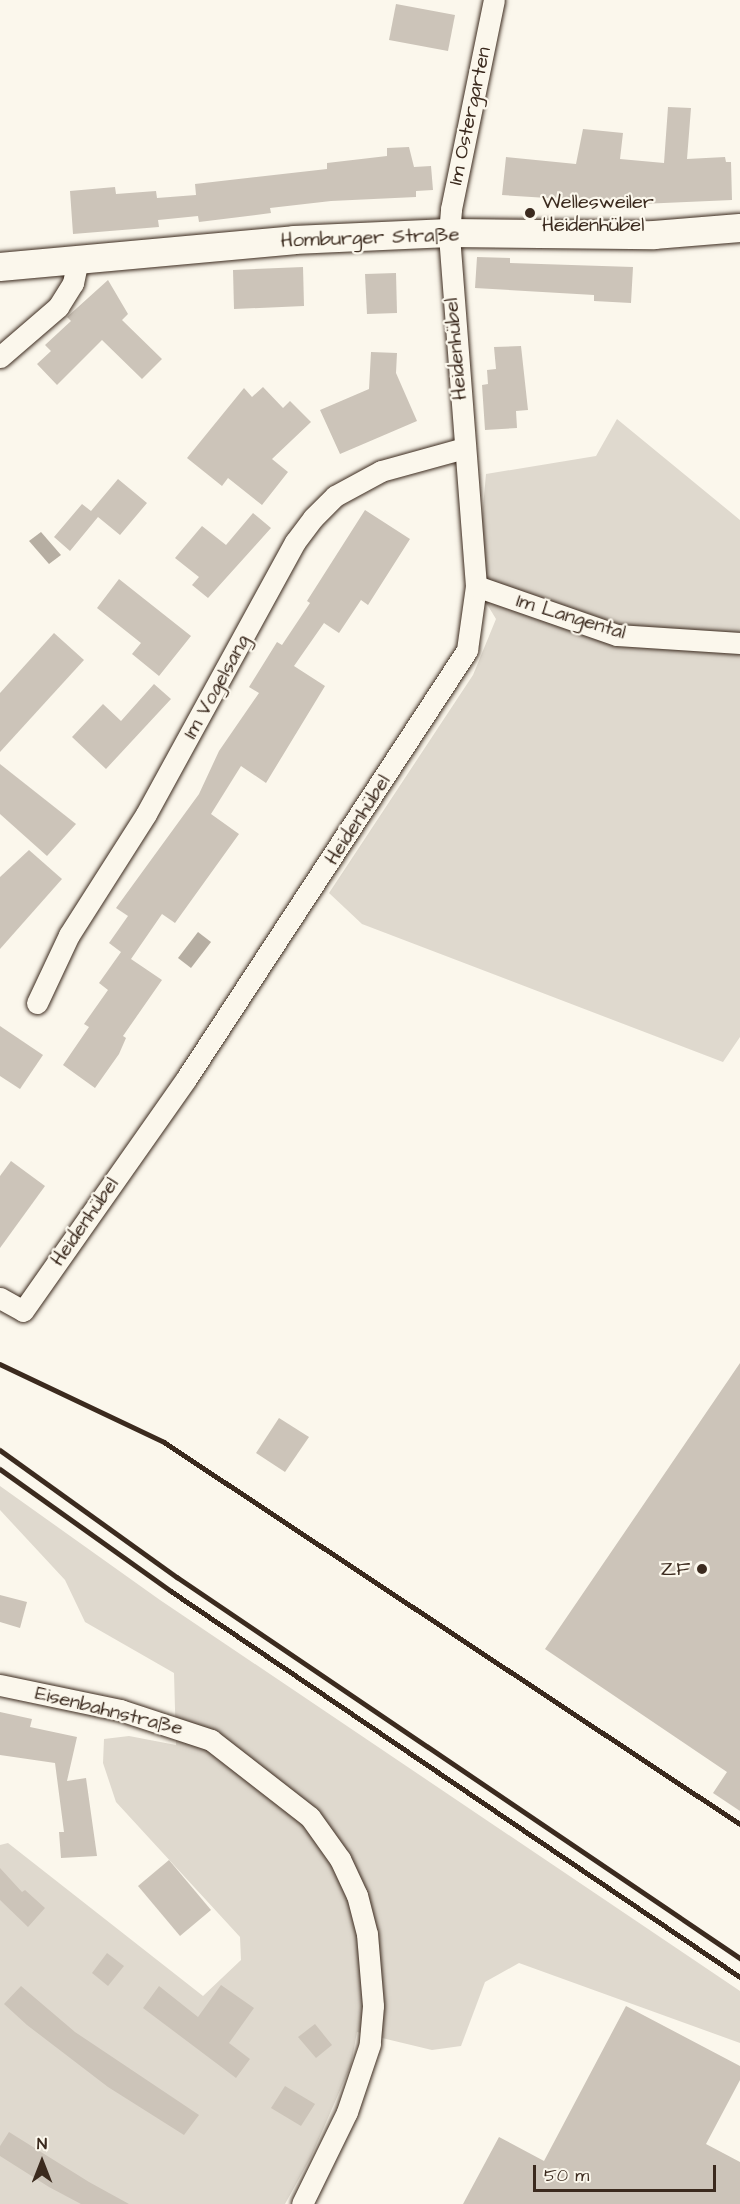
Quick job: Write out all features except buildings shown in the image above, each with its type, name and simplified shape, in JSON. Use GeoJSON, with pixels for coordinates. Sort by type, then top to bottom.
{"type":"FeatureCollection","features":[{"type":"Feature","properties":{"kind":"main road","name":"Homburger Straße"},"geometry":{"type":"LineString","coordinates":[[0,267],[294,240],[449,233],[572,237],[740,228]]}},
{"type":"Feature","properties":{"kind":"street","name":"Im Ostergarten"},"geometry":{"type":"LineString","coordinates":[[449,233],[451,208],[494,0]]}},
{"type":"Feature","properties":{"kind":"street","name":"Heidenhübel"},"geometry":{"type":"LineString","coordinates":[[0,1298],[23,1311],[186,1079],[451,678],[467,650],[476,586],[449,233]]}},
{"type":"Feature","properties":{"kind":"street"},"geometry":{"type":"LineString","coordinates":[[0,357],[58,307],[73,282],[78,259]]}},
{"type":"Feature","properties":{"kind":"street","name":"Im Vogelsang"},"geometry":{"type":"LineString","coordinates":[[37,1003],[69,935],[146,814],[295,542],[313,518],[335,496],[381,471],[464,448]]}},
{"type":"Feature","properties":{"kind":"street","name":"Im Langental"},"geometry":{"type":"LineString","coordinates":[[476,586],[617,635],[740,643]]}},
{"type":"Feature","properties":{"kind":"street","name":"Eisenbahnstraße"},"geometry":{"type":"LineString","coordinates":[[0,1684],[130,1713],[184,1728],[221,1746],[310,1817],[344,1868],[357,1895],[367,1934],[374,2006],[370,2044],[347,2112],[302,2204]]}},
{"type":"Feature","properties":{"kind":"shaded area"},"geometry":{"type":"Polygon","coordinates":[[[617,419],[740,520],[740,1037],[723,1062],[362,924],[329,893],[473,675],[496,619],[476,586],[486,474],[596,456],[617,419]]]}},
{"type":"Feature","properties":{"kind":"shaded area"},"geometry":{"type":"Polygon","coordinates":[[[41,532],[61,555],[49,564],[29,541],[41,532]]]}},
{"type":"Feature","properties":{"kind":"shaded area"},"geometry":{"type":"Polygon","coordinates":[[[198,932],[211,942],[191,968],[178,958],[198,932]]]}},
{"type":"Feature","properties":{"kind":"shaded area"},"geometry":{"type":"Polygon","coordinates":[[[0,1486],[160,1600],[740,1991],[740,2043],[519,1963],[485,1982],[461,2046],[432,2050],[357,2032],[351,2065],[311,2157],[285,2204],[0,2204],[0,1845],[8,1843],[203,1996],[241,1960],[240,1937],[116,1802],[103,1763],[104,1739],[129,1736],[176,1745],[174,1673],[85,1622],[65,1580],[0,1510],[0,1486]]]}},
{"type":"Feature","properties":{"kind":"railway"},"geometry":{"type":"LineString","coordinates":[[0,1364],[164,1442],[740,1824]]}},
{"type":"Feature","properties":{"kind":"railway"},"geometry":{"type":"LineString","coordinates":[[0,1450],[177,1577],[740,1958]]}},
{"type":"Feature","properties":{"kind":"railway"},"geometry":{"type":"LineString","coordinates":[[0,1469],[171,1591],[740,1977]]}},
{"type":"Feature","properties":{"kind":"place","name":"Wellesweiler Heidenhübel"},"geometry":{"type":"Point","coordinates":[530,213]}},
{"type":"Feature","properties":{"kind":"place","name":"ZF"},"geometry":{"type":"Point","coordinates":[702,1569]}}]}
